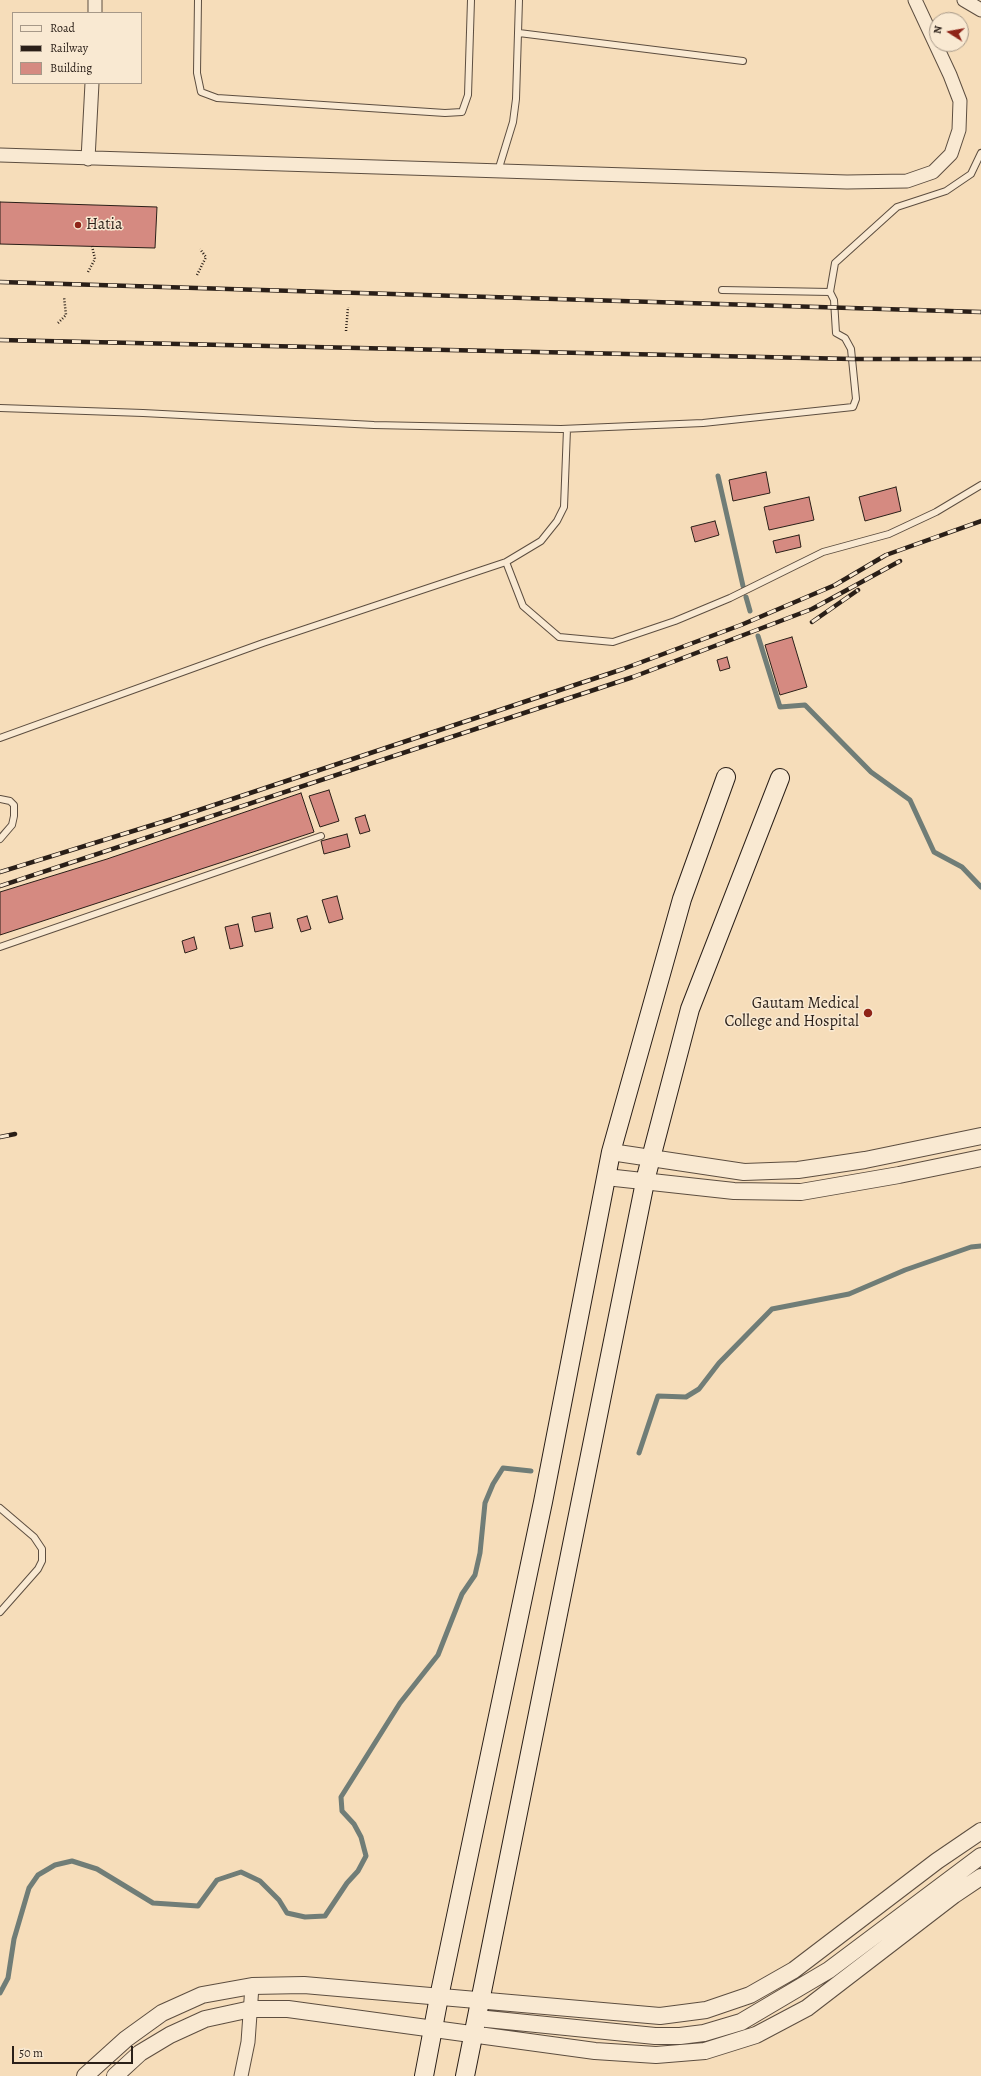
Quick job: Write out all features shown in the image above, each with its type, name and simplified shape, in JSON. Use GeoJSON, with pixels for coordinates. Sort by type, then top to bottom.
{"type":"FeatureCollection","features":[{"type":"Feature","properties":{"kind":"main road"},"geometry":{"type":"LineString","coordinates":[[424,2076],[439,1997],[543,1502],[611,1152],[682,899],[726,777]]}},
{"type":"Feature","properties":{"kind":"main road"},"geometry":{"type":"LineString","coordinates":[[465,2076],[645,1181],[690,1008],[780,778]]}},
{"type":"Feature","properties":{"kind":"street"},"geometry":{"type":"LineString","coordinates":[[95,0],[95,12]]}},
{"type":"Feature","properties":{"kind":"street"},"geometry":{"type":"LineString","coordinates":[[0,155],[88,159],[259,162],[847,182],[906,181],[933,172],[951,154],[960,130],[960,101],[918,0]]}},
{"type":"Feature","properties":{"kind":"street"},"geometry":{"type":"LineString","coordinates":[[964,0],[981,10]]}},
{"type":"Feature","properties":{"kind":"street"},"geometry":{"type":"LineString","coordinates":[[88,159],[92,84]]}},
{"type":"Feature","properties":{"kind":"street"},"geometry":{"type":"LineString","coordinates":[[611,1152],[744,1172],[798,1170],[865,1160],[981,1136]]}},
{"type":"Feature","properties":{"kind":"street"},"geometry":{"type":"LineString","coordinates":[[606,1177],[734,1191],[801,1192],[899,1175],[981,1158]]}},
{"type":"Feature","properties":{"kind":"street"},"geometry":{"type":"LineString","coordinates":[[116,2076],[140,2053],[170,2035],[205,2019],[251,2009],[288,2009],[433,2028],[477,2018],[660,2016],[714,2007],[750,1995],[794,1970],[937,1861],[981,1830]]}},
{"type":"Feature","properties":{"kind":"street"},"geometry":{"type":"LineString","coordinates":[[477,2018],[655,2036],[680,2036],[704,2033],[741,2022],[828,1970],[981,1856]]}},
{"type":"Feature","properties":{"kind":"street"},"geometry":{"type":"LineString","coordinates":[[85,2076],[126,2039],[162,2013],[202,1995],[252,1986],[304,1985],[439,1997],[477,2018],[595,2052],[656,2055],[705,2050],[756,2035],[807,2008],[954,1895],[981,1877]]}},
{"type":"Feature","properties":{"kind":"street"},"geometry":{"type":"LineString","coordinates":[[241,2076],[248,2042],[252,1986]]}},
{"type":"Feature","properties":{"kind":"lane"},"geometry":{"type":"LineString","coordinates":[[198,0],[197,73],[201,92],[217,98],[445,113],[462,112],[468,95],[471,0]]}},
{"type":"Feature","properties":{"kind":"lane"},"geometry":{"type":"LineString","coordinates":[[498,171],[513,122],[519,32],[519,0]]}},
{"type":"Feature","properties":{"kind":"lane"},"geometry":{"type":"LineString","coordinates":[[519,32],[743,62]]}},
{"type":"Feature","properties":{"kind":"lane"},"geometry":{"type":"LineString","coordinates":[[0,408],[143,413],[374,425],[566,429],[703,423],[853,407],[856,399],[851,349],[844,338],[836,333],[834,300],[830,292],[835,263],[898,207],[946,191],[971,174],[981,153]]}},
{"type":"Feature","properties":{"kind":"lane"},"geometry":{"type":"LineString","coordinates":[[722,290],[830,292]]}},
{"type":"Feature","properties":{"kind":"lane"},"geometry":{"type":"LineString","coordinates":[[0,738],[263,643],[506,562],[541,540],[557,521],[564,507],[566,429]]}},
{"type":"Feature","properties":{"kind":"lane"},"geometry":{"type":"LineString","coordinates":[[506,562],[523,606],[559,637],[613,642],[675,621],[730,598],[823,552],[889,534],[936,512],[981,485]]}},
{"type":"Feature","properties":{"kind":"lane"},"geometry":{"type":"LineString","coordinates":[[0,799],[10,801],[14,806],[12,825],[0,839]]}},
{"type":"Feature","properties":{"kind":"lane"},"geometry":{"type":"LineString","coordinates":[[0,946],[321,836]]}},
{"type":"Feature","properties":{"kind":"lane"},"geometry":{"type":"LineString","coordinates":[[0,1508],[34,1537],[42,1548],[42,1561],[38,1569],[0,1612]]}},
{"type":"Feature","properties":{"kind":"path"},"geometry":{"type":"LineString","coordinates":[[88,272],[95,258],[92,246]]}},
{"type":"Feature","properties":{"kind":"path"},"geometry":{"type":"LineString","coordinates":[[197,275],[206,257],[200,249]]}},
{"type":"Feature","properties":{"kind":"path"},"geometry":{"type":"LineString","coordinates":[[58,323],[66,315],[64,296]]}},
{"type":"Feature","properties":{"kind":"path"},"geometry":{"type":"LineString","coordinates":[[346,331],[348,307]]}},
{"type":"Feature","properties":{"kind":"building","name":"Hatia"},"geometry":{"type":"Polygon","coordinates":[[[0,202],[157,207],[155,248],[0,244],[0,202]]]}},
{"type":"Feature","properties":{"kind":"building"},"geometry":{"type":"Polygon","coordinates":[[[766,472],[770,493],[733,501],[729,480],[766,472]]]}},
{"type":"Feature","properties":{"kind":"building"},"geometry":{"type":"Polygon","coordinates":[[[896,487],[901,511],[865,521],[859,497],[896,487]]]}},
{"type":"Feature","properties":{"kind":"building"},"geometry":{"type":"Polygon","coordinates":[[[809,497],[814,520],[769,530],[764,507],[809,497]]]}},
{"type":"Feature","properties":{"kind":"building"},"geometry":{"type":"Polygon","coordinates":[[[715,521],[719,535],[695,542],[691,527],[715,521]]]}},
{"type":"Feature","properties":{"kind":"building"},"geometry":{"type":"Polygon","coordinates":[[[799,535],[801,547],[776,553],[773,541],[799,535]]]}},
{"type":"Feature","properties":{"kind":"building"},"geometry":{"type":"Polygon","coordinates":[[[792,637],[807,687],[780,695],[765,645],[792,637]]]}},
{"type":"Feature","properties":{"kind":"building"},"geometry":{"type":"Polygon","coordinates":[[[727,657],[730,668],[720,671],[717,660],[727,657]]]}},
{"type":"Feature","properties":{"kind":"building"},"geometry":{"type":"Polygon","coordinates":[[[329,790],[339,821],[320,827],[309,796],[329,790]]]}},
{"type":"Feature","properties":{"kind":"building"},"geometry":{"type":"Polygon","coordinates":[[[301,793],[314,832],[0,935],[0,892],[107,859],[301,793]]]}},
{"type":"Feature","properties":{"kind":"building"},"geometry":{"type":"Polygon","coordinates":[[[365,815],[370,831],[360,834],[355,818],[365,815]]]}},
{"type":"Feature","properties":{"kind":"building"},"geometry":{"type":"Polygon","coordinates":[[[347,834],[350,847],[324,854],[321,841],[347,834]]]}},
{"type":"Feature","properties":{"kind":"building"},"geometry":{"type":"Polygon","coordinates":[[[337,896],[343,919],[329,923],[322,900],[337,896]]]}},
{"type":"Feature","properties":{"kind":"building"},"geometry":{"type":"Polygon","coordinates":[[[270,913],[273,928],[255,932],[252,917],[270,913]]]}},
{"type":"Feature","properties":{"kind":"building"},"geometry":{"type":"Polygon","coordinates":[[[307,916],[311,929],[301,932],[297,919],[307,916]]]}},
{"type":"Feature","properties":{"kind":"building"},"geometry":{"type":"Polygon","coordinates":[[[238,924],[243,946],[230,949],[225,927],[238,924]]]}},
{"type":"Feature","properties":{"kind":"building"},"geometry":{"type":"Polygon","coordinates":[[[194,937],[197,949],[185,953],[182,941],[194,937]]]}},
{"type":"Feature","properties":{"kind":"waterway"},"geometry":{"type":"LineString","coordinates":[[718,476],[743,586]]}},
{"type":"Feature","properties":{"kind":"waterway"},"geometry":{"type":"LineString","coordinates":[[746,597],[750,611]]}},
{"type":"Feature","properties":{"kind":"waterway"},"geometry":{"type":"LineString","coordinates":[[758,636],[780,707],[805,705],[871,772],[910,800],[934,852],[962,867],[981,887]]}},
{"type":"Feature","properties":{"kind":"waterway"},"geometry":{"type":"LineString","coordinates":[[639,1453],[658,1396],[686,1397],[699,1389],[719,1363],[772,1309],[849,1294],[905,1270],[971,1247],[981,1246]]}},
{"type":"Feature","properties":{"kind":"waterway"},"geometry":{"type":"LineString","coordinates":[[0,1993],[8,1978],[14,1939],[29,1888],[38,1875],[55,1865],[72,1861],[97,1869],[153,1903],[198,1906],[217,1880],[241,1872],[260,1881],[279,1900],[287,1913],[305,1917],[325,1916],[347,1883],[358,1871],[366,1856],[361,1837],[354,1824],[342,1811],[341,1797],[400,1703],[438,1655],[462,1594],[475,1575],[480,1553],[485,1503],[493,1484],[503,1468],[531,1471]]}},
{"type":"Feature","properties":{"kind":"railway"},"geometry":{"type":"LineString","coordinates":[[0,282],[981,312]]}},
{"type":"Feature","properties":{"kind":"railway"},"geometry":{"type":"LineString","coordinates":[[0,340],[852,359],[981,359]]}},
{"type":"Feature","properties":{"kind":"railway"},"geometry":{"type":"LineString","coordinates":[[0,872],[172,819],[623,669],[741,625],[835,585],[886,555],[981,521]]}},
{"type":"Feature","properties":{"kind":"railway"},"geometry":{"type":"LineString","coordinates":[[0,886],[633,677],[812,609],[900,561]]}},
{"type":"Feature","properties":{"kind":"railway"},"geometry":{"type":"LineString","coordinates":[[812,622],[858,590]]}},
{"type":"Feature","properties":{"kind":"railway"},"geometry":{"type":"LineString","coordinates":[[0,1137],[15,1134]]}},
{"type":"Feature","properties":{"kind":"place","name":"Hatia"},"geometry":{"type":"Point","coordinates":[78,225]}},
{"type":"Feature","properties":{"kind":"place","name":"Gautam Medical College and Hospital"},"geometry":{"type":"Point","coordinates":[868,1013]}}]}
